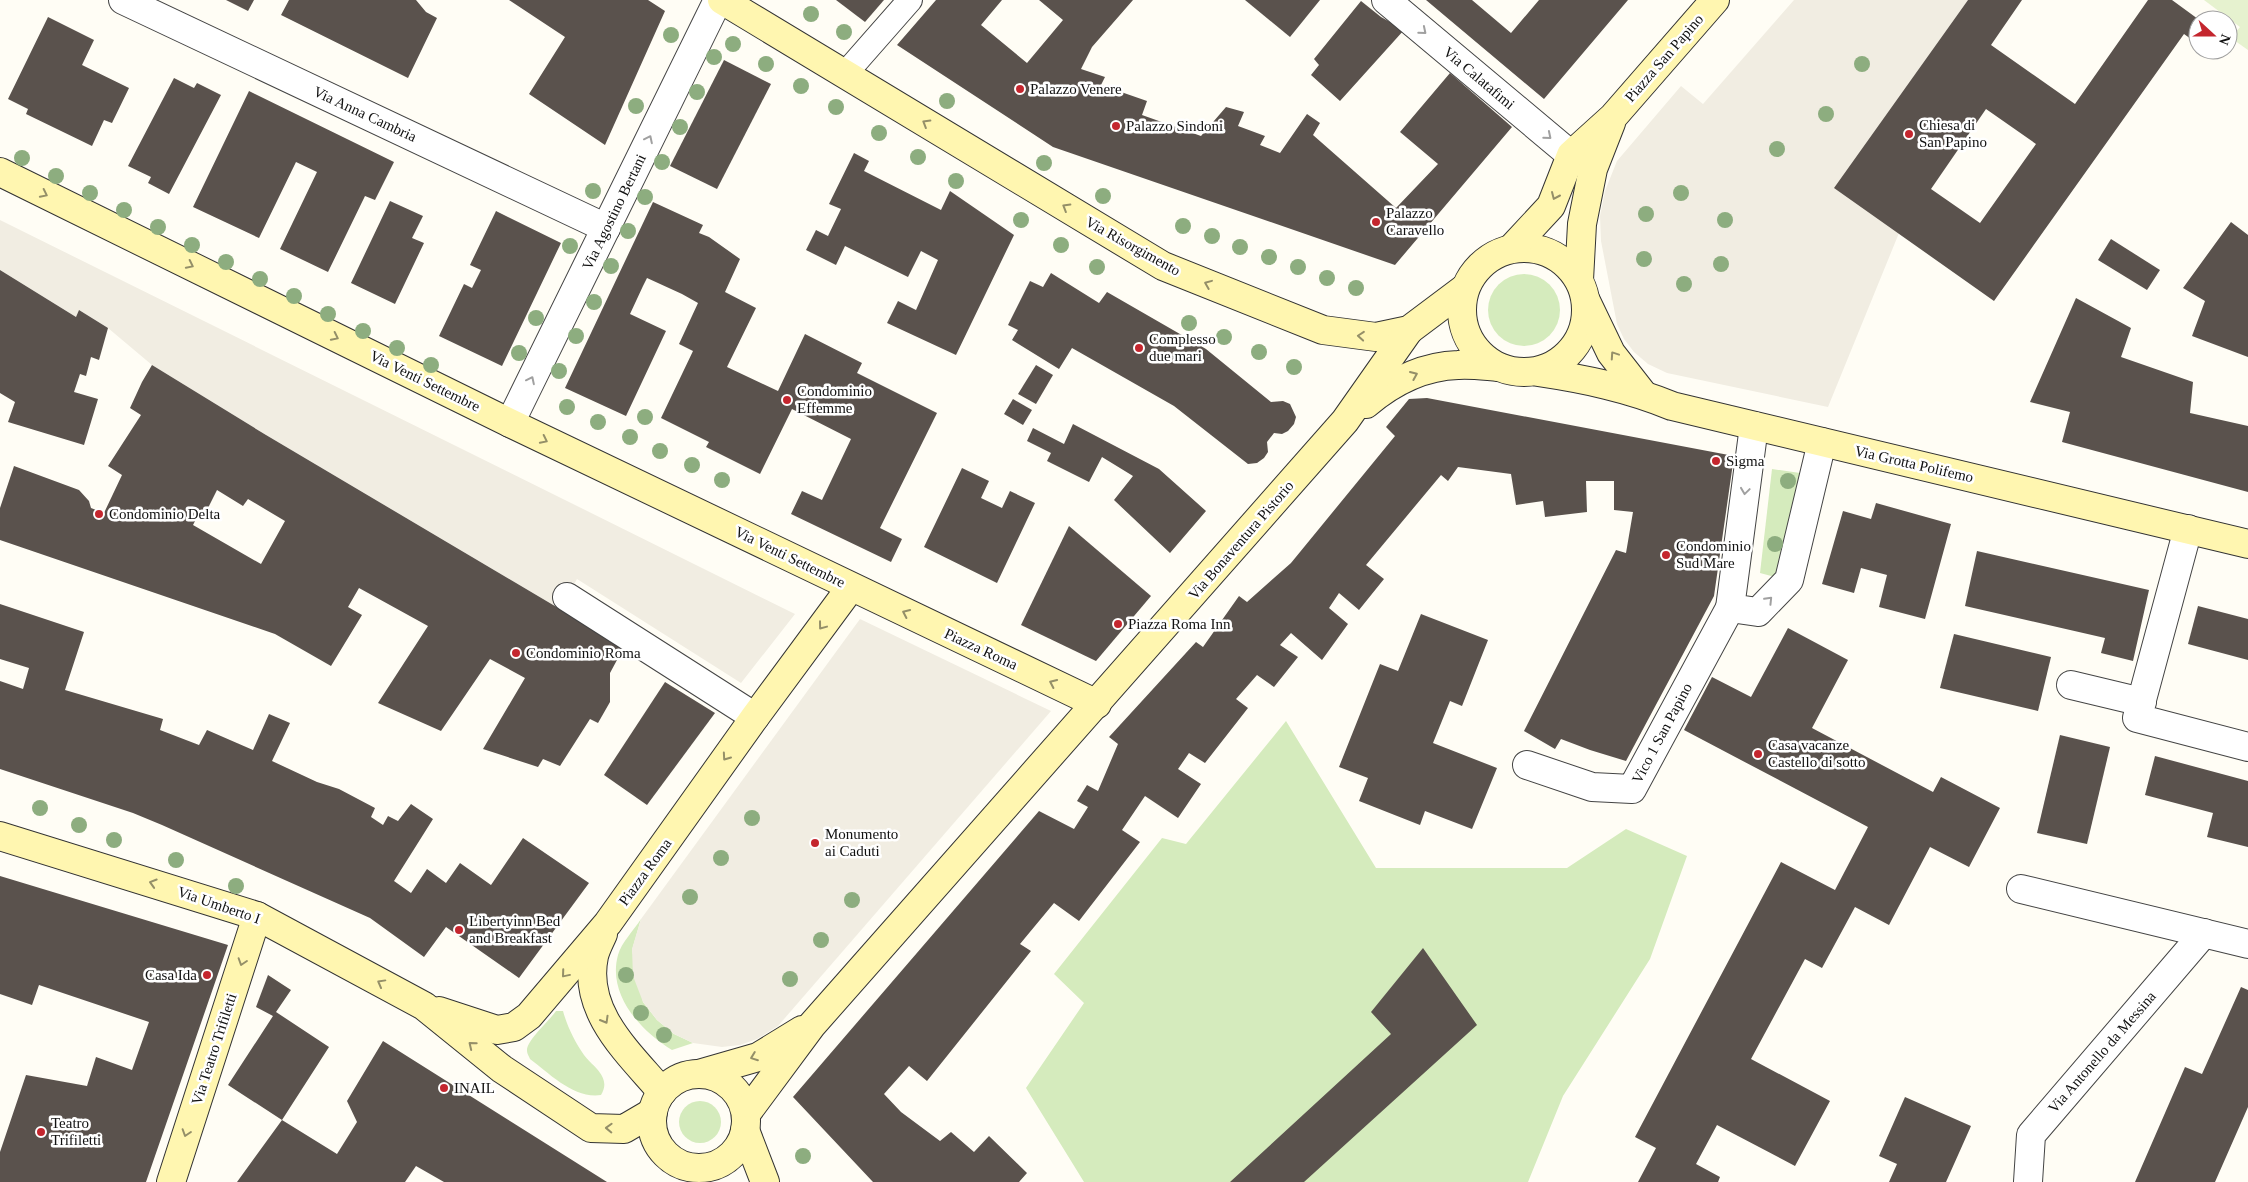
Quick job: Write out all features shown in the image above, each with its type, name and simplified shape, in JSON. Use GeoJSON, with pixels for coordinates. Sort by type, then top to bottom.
{"type":"FeatureCollection","features":[{"type":"Feature","properties":{"kind":"street","name":"Via Anna Cambria"},"geometry":{"type":"LineString","coordinates":[[123,0],[606,228]]}},
{"type":"Feature","properties":{"kind":"street","name":"Via Agostino Bertani"},"geometry":{"type":"LineString","coordinates":[[510,423],[718,0]]}},
{"type":"Feature","properties":{"kind":"street","name":"Via Risorgimento"},"geometry":{"type":"LineString","coordinates":[[722,0],[1163,266],[1323,330],[1376,337],[1409,330],[1465,288]]}},
{"type":"Feature","properties":{"kind":"street","name":"Via Calatafimi"},"geometry":{"type":"LineString","coordinates":[[1386,0],[1571,156]]}},
{"type":"Feature","properties":{"kind":"street","name":"Piazza San Papino"},"geometry":{"type":"LineString","coordinates":[[1512,248],[1551,206],[1571,156],[1613,117],[1715,0]]}},
{"type":"Feature","properties":{"kind":"street","name":"Piazza San Papino"},"geometry":{"type":"LineString","coordinates":[[1582,291],[1567,264],[1551,253],[1532,248],[1512,248],[1493,256],[1476,269],[1465,288],[1461,311],[1465,334],[1478,354],[1498,367],[1517,372],[1538,372],[1559,362],[1575,346],[1585,325],[1582,291],[1582,224],[1593,170],[1613,117]]}},
{"type":"Feature","properties":{"kind":"street","name":"Via Venti Settembre"},"geometry":{"type":"LineString","coordinates":[[0,172],[510,423],[851,587]]}},
{"type":"Feature","properties":{"kind":"street","name":"Via Grotta Polifemo"},"geometry":{"type":"LineString","coordinates":[[1582,291],[1611,353],[1643,394]]}},
{"type":"Feature","properties":{"kind":"street","name":"Via Bonaventura Pistorio"},"geometry":{"type":"LineString","coordinates":[[1097,704],[1346,421],[1409,330]]}},
{"type":"Feature","properties":{"kind":"street","name":"Via Bonaventura Pistorio"},"geometry":{"type":"LineString","coordinates":[[1346,421],[1383,390],[1418,372],[1458,365],[1498,367]]}},
{"type":"Feature","properties":{"kind":"street","name":"Via Grotta Polifemo"},"geometry":{"type":"LineString","coordinates":[[1538,372],[1592,380],[1643,394],[1672,406],[2248,544]]}},
{"type":"Feature","properties":{"kind":"street","name":"Vico 1 San Papino"},"geometry":{"type":"LineString","coordinates":[[1526,765],[1592,787],[1632,789],[1730,608],[1754,426]]}},
{"type":"Feature","properties":{"kind":"street"},"geometry":{"type":"LineString","coordinates":[[1730,608],[1758,612],[1789,580],[1822,442]]}},
{"type":"Feature","properties":{"kind":"street"},"geometry":{"type":"LineString","coordinates":[[2188,529],[2137,718],[2248,747]]}},
{"type":"Feature","properties":{"kind":"street","name":"Piazza Roma"},"geometry":{"type":"LineString","coordinates":[[424,1006],[497,1030],[514,1027],[529,1016],[608,924],[755,717],[851,587],[1097,704]]}},
{"type":"Feature","properties":{"kind":"street"},"geometry":{"type":"LineString","coordinates":[[567,597],[755,717]]}},
{"type":"Feature","properties":{"kind":"street"},"geometry":{"type":"LineString","coordinates":[[2072,685],[2142,702]]}},
{"type":"Feature","properties":{"kind":"street"},"geometry":{"type":"LineString","coordinates":[[678,1171],[710,1168],[733,1154],[741,1143],[746,1122],[812,1025],[1097,704]]}},
{"type":"Feature","properties":{"kind":"street","name":"Via Umberto I"},"geometry":{"type":"LineString","coordinates":[[0,836],[257,916],[424,1006]]}},
{"type":"Feature","properties":{"kind":"street"},"geometry":{"type":"LineString","coordinates":[[2021,889],[2248,944]]}},
{"type":"Feature","properties":{"kind":"street","name":"Via Teatro Trifiletti"},"geometry":{"type":"LineString","coordinates":[[171,1182],[257,916]]}},
{"type":"Feature","properties":{"kind":"street","name":"Piazza Roma"},"geometry":{"type":"LineString","coordinates":[[608,924],[594,955],[592,981],[598,1008],[615,1038],[658,1102]]}},
{"type":"Feature","properties":{"kind":"street","name":"Via Antonello da Messina"},"geometry":{"type":"LineString","coordinates":[[2028,1182],[2031,1135],[2204,933]]}},
{"type":"Feature","properties":{"kind":"street"},"geometry":{"type":"LineString","coordinates":[[424,1006],[502,1069],[591,1128],[624,1128],[658,1102],[672,1082],[685,1076],[699,1074],[758,1057],[812,1025]]}},
{"type":"Feature","properties":{"kind":"street"},"geometry":{"type":"LineString","coordinates":[[699,1074],[725,1081],[735,1090],[742,1102],[759,1170],[765,1182]]}},
{"type":"Feature","properties":{"kind":"street"},"geometry":{"type":"LineString","coordinates":[[658,1102],[653,1126],[656,1140],[678,1171],[730,1182]]}},
{"type":"Feature","properties":{"kind":"lane"},"geometry":{"type":"LineString","coordinates":[[845,74],[910,0]]}},
{"type":"Feature","properties":{"kind":"green space"},"geometry":{"type":"Polygon","coordinates":[[[2204,0],[2248,0],[2248,50],[2238,43],[2238,29],[2240,27],[2238,26],[2238,10],[2217,10],[2204,0]]]}},
{"type":"Feature","properties":{"kind":"green space"},"geometry":{"type":"Polygon","coordinates":[[[1524,274],[1544,280],[1554,290],[1560,310],[1554,330],[1544,340],[1524,346],[1504,340],[1494,330],[1488,310],[1494,290],[1504,280],[1524,274]]]}},
{"type":"Feature","properties":{"kind":"green space"},"geometry":{"type":"Polygon","coordinates":[[[1772,469],[1800,473],[1775,577],[1760,573],[1772,469]]]}},
{"type":"Feature","properties":{"kind":"green space"},"geometry":{"type":"Polygon","coordinates":[[[1286,721],[1376,868],[1567,868],[1626,829],[1687,856],[1650,959],[1563,1096],[1528,1182],[1084,1182],[1026,1088],[1084,1003],[1054,974],[1162,838],[1186,844],[1286,721]]]}},
{"type":"Feature","properties":{"kind":"green space"},"geometry":{"type":"Polygon","coordinates":[[[641,919],[632,950],[643,1002],[657,1020],[674,1034],[693,1043],[672,1050],[638,1022],[622,998],[617,984],[618,955],[625,941],[641,919]]]}},
{"type":"Feature","properties":{"kind":"green space"},"geometry":{"type":"Polygon","coordinates":[[[556,1011],[563,1011],[577,1045],[603,1078],[604,1089],[601,1095],[581,1093],[572,1089],[554,1078],[530,1059],[527,1051],[530,1042],[556,1011]]]}},
{"type":"Feature","properties":{"kind":"green space"},"geometry":{"type":"Polygon","coordinates":[[[704,1101],[712,1104],[718,1110],[721,1122],[718,1134],[712,1140],[696,1143],[688,1140],[682,1134],[679,1118],[682,1110],[688,1104],[704,1101]]]}},
{"type":"Feature","properties":{"kind":"shaded area"},"geometry":{"type":"Polygon","coordinates":[[[1794,0],[1968,0],[1835,188],[1899,233],[1828,407],[1667,373],[1648,364],[1634,352],[1624,339],[1617,324],[1601,241],[1600,216],[1605,191],[1617,161],[1681,86],[1703,104],[1794,0]]]}},
{"type":"Feature","properties":{"kind":"shaded area"},"geometry":{"type":"Polygon","coordinates":[[[0,220],[795,614],[741,683],[577,579],[560,609],[266,435],[152,365],[108,328],[79,310],[76,317],[0,270],[0,220]]]}},
{"type":"Feature","properties":{"kind":"shaded area"},"geometry":{"type":"Polygon","coordinates":[[[860,619],[1051,711],[778,1026],[757,1039],[740,1045],[722,1047],[693,1043],[674,1034],[657,1020],[643,1002],[633,976],[632,949],[641,919],[860,619]]]}},
{"type":"Feature","properties":{"kind":"building"},"geometry":{"type":"Polygon","coordinates":[[[226,0],[254,0],[248,11],[226,0]]]}},
{"type":"Feature","properties":{"kind":"building"},"geometry":{"type":"Polygon","coordinates":[[[289,0],[416,0],[426,12],[437,18],[408,78],[281,15],[289,0]]]}},
{"type":"Feature","properties":{"kind":"building"},"geometry":{"type":"Polygon","coordinates":[[[509,0],[648,0],[665,11],[605,145],[529,94],[565,37],[509,0]]]}},
{"type":"Feature","properties":{"kind":"building"},"geometry":{"type":"Polygon","coordinates":[[[836,0],[884,0],[865,22],[836,0]]]}},
{"type":"Feature","properties":{"kind":"building"},"geometry":{"type":"Polygon","coordinates":[[[936,0],[1002,0],[981,25],[1027,63],[1063,20],[1039,0],[1133,0],[1092,47],[1081,69],[1105,77],[1101,85],[1147,101],[1142,115],[1201,136],[1226,107],[1244,112],[1238,126],[1265,136],[1260,145],[1280,153],[1307,114],[1320,123],[1313,135],[1396,208],[1438,164],[1400,132],[1450,73],[1512,127],[1395,265],[1053,147],[897,45],[936,0]]]}},
{"type":"Feature","properties":{"kind":"building"},"geometry":{"type":"Polygon","coordinates":[[[1245,0],[1320,0],[1290,37],[1245,0]]]}},
{"type":"Feature","properties":{"kind":"building"},"geometry":{"type":"Polygon","coordinates":[[[1426,0],[1472,0],[1511,33],[1539,0],[1628,0],[1544,99],[1426,0]]]}},
{"type":"Feature","properties":{"kind":"building"},"geometry":{"type":"Polygon","coordinates":[[[1968,0],[2022,0],[1991,45],[2075,104],[2148,0],[2172,0],[2188,12],[2188,37],[2184,34],[1994,301],[1834,188],[1968,0]],[[1986,109],[1931,189],[1980,223],[2036,144],[1986,109]]]}},
{"type":"Feature","properties":{"kind":"building"},"geometry":{"type":"Polygon","coordinates":[[[1361,1],[1381,17],[1404,30],[1340,101],[1311,75],[1319,65],[1314,59],[1361,1]]]}},
{"type":"Feature","properties":{"kind":"building"},"geometry":{"type":"Polygon","coordinates":[[[48,17],[94,40],[82,65],[129,88],[112,123],[104,120],[92,146],[26,114],[28,109],[8,99],[48,17]]]}},
{"type":"Feature","properties":{"kind":"building"},"geometry":{"type":"Polygon","coordinates":[[[724,60],[771,84],[717,189],[670,166],[724,60]]]}},
{"type":"Feature","properties":{"kind":"building"},"geometry":{"type":"Polygon","coordinates":[[[174,78],[194,88],[197,83],[221,95],[169,194],[148,183],[151,177],[128,166],[174,78]]]}},
{"type":"Feature","properties":{"kind":"building"},"geometry":{"type":"Polygon","coordinates":[[[249,91],[394,162],[375,200],[365,196],[328,272],[280,249],[317,172],[296,162],[259,238],[193,207],[249,91]]]}},
{"type":"Feature","properties":{"kind":"building"},"geometry":{"type":"Polygon","coordinates":[[[854,153],[869,161],[864,171],[941,210],[950,191],[1014,235],[956,355],[887,323],[898,301],[916,310],[938,260],[921,251],[908,277],[845,246],[836,265],[806,250],[816,230],[828,236],[841,209],[829,204],[854,153]]]}},
{"type":"Feature","properties":{"kind":"building"},"geometry":{"type":"Polygon","coordinates":[[[390,201],[423,216],[412,238],[424,243],[395,304],[351,283],[390,201]]]}},
{"type":"Feature","properties":{"kind":"building"},"geometry":{"type":"Polygon","coordinates":[[[653,202],[703,225],[699,233],[709,237],[740,259],[725,292],[756,308],[727,367],[778,391],[805,334],[862,363],[857,373],[937,413],[880,528],[902,539],[891,562],[791,514],[802,491],[822,500],[851,439],[792,409],[760,474],[706,447],[709,442],[661,418],[693,351],[679,344],[698,303],[682,294],[647,278],[630,314],[666,331],[626,416],[565,388],[653,202]]]}},
{"type":"Feature","properties":{"kind":"building"},"geometry":{"type":"Polygon","coordinates":[[[496,211],[561,243],[502,366],[439,336],[464,284],[472,288],[481,270],[470,265],[496,211]]]}},
{"type":"Feature","properties":{"kind":"building"},"geometry":{"type":"Polygon","coordinates":[[[2231,222],[2248,235],[2248,357],[2192,336],[2205,301],[2183,288],[2231,222]]]}},
{"type":"Feature","properties":{"kind":"building"},"geometry":{"type":"Polygon","coordinates":[[[2111,239],[2160,270],[2147,290],[2098,260],[2111,239]]]}},
{"type":"Feature","properties":{"kind":"building"},"geometry":{"type":"Polygon","coordinates":[[[0,270],[76,317],[79,310],[108,328],[99,360],[91,357],[86,376],[80,374],[74,392],[98,399],[84,445],[8,422],[15,402],[0,393],[0,270]]]}},
{"type":"Feature","properties":{"kind":"building"},"geometry":{"type":"Polygon","coordinates":[[[1051,273],[1099,303],[1107,292],[1206,349],[1271,402],[1283,401],[1290,404],[1296,417],[1294,424],[1288,431],[1282,434],[1274,433],[1267,442],[1268,452],[1264,458],[1257,463],[1248,464],[1174,406],[1072,348],[1059,369],[1012,340],[1018,330],[1008,325],[1030,281],[1043,287],[1051,273]]]}},
{"type":"Feature","properties":{"kind":"building"},"geometry":{"type":"Polygon","coordinates":[[[2076,298],[2131,328],[2121,357],[2193,382],[2190,413],[2248,426],[2248,492],[2062,442],[2070,412],[2030,402],[2076,298]]]}},
{"type":"Feature","properties":{"kind":"building","name":"Condominio Delta"},"geometry":{"type":"Polygon","coordinates":[[[152,365],[266,435],[624,647],[610,673],[610,702],[598,723],[590,719],[560,766],[543,759],[538,767],[483,749],[525,678],[490,659],[441,731],[378,703],[428,626],[359,588],[348,607],[362,615],[331,666],[275,634],[0,540],[0,508],[14,466],[79,490],[89,501],[91,508],[104,513],[122,475],[108,466],[141,415],[130,408],[152,365]],[[217,490],[204,516],[199,513],[193,525],[261,564],[285,521],[248,499],[243,506],[217,490]]]}},
{"type":"Feature","properties":{"kind":"building"},"geometry":{"type":"Polygon","coordinates":[[[1036,365],[1053,375],[1036,404],[1018,394],[1036,365]]]}},
{"type":"Feature","properties":{"kind":"building"},"geometry":{"type":"Polygon","coordinates":[[[1427,398],[1734,456],[1714,596],[1626,761],[1561,739],[1555,749],[1524,731],[1616,550],[1626,553],[1633,512],[1614,510],[1614,481],[1586,481],[1587,512],[1545,517],[1543,501],[1516,505],[1511,474],[1458,467],[1448,481],[1441,475],[1366,565],[1384,579],[1359,610],[1339,593],[1329,608],[1348,624],[1322,660],[1291,633],[1280,645],[1298,657],[1274,687],[1257,675],[1236,699],[1248,708],[1205,763],[1189,753],[1178,769],[1201,784],[1178,818],[1145,796],[1122,830],[1140,842],[1079,921],[1054,903],[1020,944],[1031,951],[927,1081],[909,1066],[884,1094],[901,1112],[940,1141],[951,1132],[974,1152],[989,1136],[1027,1173],[1019,1182],[873,1182],[793,1097],[1039,811],[1074,829],[1088,807],[1077,801],[1087,785],[1098,791],[1118,744],[1109,737],[1196,642],[1203,647],[1239,596],[1247,602],[1291,563],[1395,436],[1386,427],[1409,399],[1427,398]]]}},
{"type":"Feature","properties":{"kind":"building"},"geometry":{"type":"Polygon","coordinates":[[[1013,399],[1032,410],[1023,425],[1004,414],[1013,399]]]}},
{"type":"Feature","properties":{"kind":"building"},"geometry":{"type":"Polygon","coordinates":[[[1073,424],[1159,469],[1206,511],[1170,553],[1114,500],[1133,476],[1102,457],[1089,482],[1047,461],[1051,453],[1027,441],[1033,428],[1064,444],[1073,424]]]}},
{"type":"Feature","properties":{"kind":"building"},"geometry":{"type":"Polygon","coordinates":[[[962,468],[989,481],[981,498],[1002,508],[1010,491],[1035,503],[997,583],[924,547],[962,468]]]}},
{"type":"Feature","properties":{"kind":"building"},"geometry":{"type":"Polygon","coordinates":[[[1876,503],[1951,524],[1925,619],[1879,607],[1887,575],[1861,568],[1854,593],[1822,584],[1843,511],[1871,519],[1876,503]]]}},
{"type":"Feature","properties":{"kind":"building"},"geometry":{"type":"Polygon","coordinates":[[[1069,526],[1151,596],[1096,661],[1021,625],[1069,526]]]}},
{"type":"Feature","properties":{"kind":"building"},"geometry":{"type":"Polygon","coordinates":[[[1977,551],[2149,590],[2133,661],[2101,653],[2105,638],[1965,606],[1977,551]]]}},
{"type":"Feature","properties":{"kind":"building"},"geometry":{"type":"Polygon","coordinates":[[[0,604],[84,632],[65,690],[163,719],[160,730],[199,745],[207,730],[253,750],[269,714],[290,723],[272,761],[317,782],[339,789],[375,808],[371,817],[383,825],[388,816],[398,821],[411,804],[433,819],[394,881],[411,893],[427,869],[446,883],[460,863],[491,885],[523,838],[589,883],[519,978],[446,927],[424,957],[370,918],[162,825],[133,813],[0,769],[0,681],[23,689],[29,668],[0,659],[0,604]]]}},
{"type":"Feature","properties":{"kind":"building"},"geometry":{"type":"Polygon","coordinates":[[[2198,606],[2248,619],[2248,660],[2188,644],[2198,606]]]}},
{"type":"Feature","properties":{"kind":"building"},"geometry":{"type":"Polygon","coordinates":[[[1421,614],[1488,640],[1462,706],[1450,701],[1433,743],[1497,768],[1472,829],[1425,811],[1420,825],[1359,801],[1368,778],[1339,767],[1380,664],[1398,671],[1421,614]]]}},
{"type":"Feature","properties":{"kind":"building"},"geometry":{"type":"Polygon","coordinates":[[[1788,628],[1848,660],[1812,728],[1933,792],[1941,777],[2000,808],[1969,867],[1930,847],[1889,925],[1855,907],[1822,968],[1805,959],[1751,1059],[1830,1101],[1795,1166],[1717,1125],[1696,1164],[1720,1177],[1718,1182],[1638,1182],[1656,1148],[1635,1137],[1781,862],[1835,890],[1868,827],[1684,730],[1712,677],[1751,697],[1788,628]]]}},
{"type":"Feature","properties":{"kind":"building"},"geometry":{"type":"Polygon","coordinates":[[[1954,634],[2051,657],[2038,711],[1940,688],[1954,634]]]}},
{"type":"Feature","properties":{"kind":"building"},"geometry":{"type":"Polygon","coordinates":[[[665,682],[715,713],[647,805],[604,775],[665,682]]]}},
{"type":"Feature","properties":{"kind":"building"},"geometry":{"type":"Polygon","coordinates":[[[2060,735],[2110,747],[2087,844],[2037,833],[2060,735]]]}},
{"type":"Feature","properties":{"kind":"building"},"geometry":{"type":"Polygon","coordinates":[[[2155,756],[2248,781],[2248,847],[2207,837],[2213,813],[2145,795],[2155,756]]]}},
{"type":"Feature","properties":{"kind":"building"},"geometry":{"type":"Polygon","coordinates":[[[0,876],[228,945],[146,1182],[0,1182],[0,1152],[26,1075],[87,1086],[96,1057],[132,1070],[149,1022],[39,985],[32,1005],[0,994],[0,876]]]}},
{"type":"Feature","properties":{"kind":"building"},"geometry":{"type":"Polygon","coordinates":[[[1423,948],[1477,1025],[1304,1182],[1230,1182],[1391,1034],[1371,1012],[1423,948]]]}},
{"type":"Feature","properties":{"kind":"building"},"geometry":{"type":"Polygon","coordinates":[[[268,975],[291,990],[276,1012],[329,1047],[282,1120],[228,1085],[273,1016],[256,1007],[268,975]]]}},
{"type":"Feature","properties":{"kind":"building"},"geometry":{"type":"Polygon","coordinates":[[[2241,987],[2248,990],[2248,1107],[2215,1182],[2135,1182],[2185,1067],[2202,1074],[2241,987]]]}},
{"type":"Feature","properties":{"kind":"building"},"geometry":{"type":"Polygon","coordinates":[[[383,1041],[607,1182],[444,1182],[416,1166],[405,1182],[237,1182],[282,1120],[337,1154],[357,1122],[347,1101],[383,1041]]]}},
{"type":"Feature","properties":{"kind":"building"},"geometry":{"type":"Polygon","coordinates":[[[1905,1097],[1971,1126],[1946,1182],[1889,1182],[1897,1164],[1879,1156],[1905,1097]]]}},
{"type":"Feature","properties":{"kind":"place","name":"Palazzo Venere"},"geometry":{"type":"Point","coordinates":[1020,89]}},
{"type":"Feature","properties":{"kind":"place","name":"Palazzo Sindoni"},"geometry":{"type":"Point","coordinates":[1116,126]}},
{"type":"Feature","properties":{"kind":"place","name":"Chiesa di San Papino"},"geometry":{"type":"Point","coordinates":[1909,134]}},
{"type":"Feature","properties":{"kind":"place","name":"Palazzo Caravello"},"geometry":{"type":"Point","coordinates":[1376,222]}},
{"type":"Feature","properties":{"kind":"place","name":"Complesso due mari"},"geometry":{"type":"Point","coordinates":[1139,348]}},
{"type":"Feature","properties":{"kind":"place","name":"Condominio Effemme"},"geometry":{"type":"Point","coordinates":[787,400]}},
{"type":"Feature","properties":{"kind":"place","name":"Sigma"},"geometry":{"type":"Point","coordinates":[1716,461]}},
{"type":"Feature","properties":{"kind":"place","name":"Condominio Delta"},"geometry":{"type":"Point","coordinates":[99,514]}},
{"type":"Feature","properties":{"kind":"place","name":"Condominio Sud Mare"},"geometry":{"type":"Point","coordinates":[1666,555]}},
{"type":"Feature","properties":{"kind":"place","name":"Piazza Roma Inn"},"geometry":{"type":"Point","coordinates":[1118,624]}},
{"type":"Feature","properties":{"kind":"place","name":"Condominio Roma"},"geometry":{"type":"Point","coordinates":[516,653]}},
{"type":"Feature","properties":{"kind":"place","name":"Casa vacanze Castello di sotto"},"geometry":{"type":"Point","coordinates":[1758,754]}},
{"type":"Feature","properties":{"kind":"place","name":"Monumento ai Caduti"},"geometry":{"type":"Point","coordinates":[815,843]}},
{"type":"Feature","properties":{"kind":"place","name":"Libertyinn Bed and Breakfast"},"geometry":{"type":"Point","coordinates":[459,930]}},
{"type":"Feature","properties":{"kind":"place","name":"Casa Ida"},"geometry":{"type":"Point","coordinates":[207,975]}},
{"type":"Feature","properties":{"kind":"place","name":"INAIL"},"geometry":{"type":"Point","coordinates":[444,1088]}},
{"type":"Feature","properties":{"kind":"place","name":"Teatro Trifiletti"},"geometry":{"type":"Point","coordinates":[41,1132]}}]}
